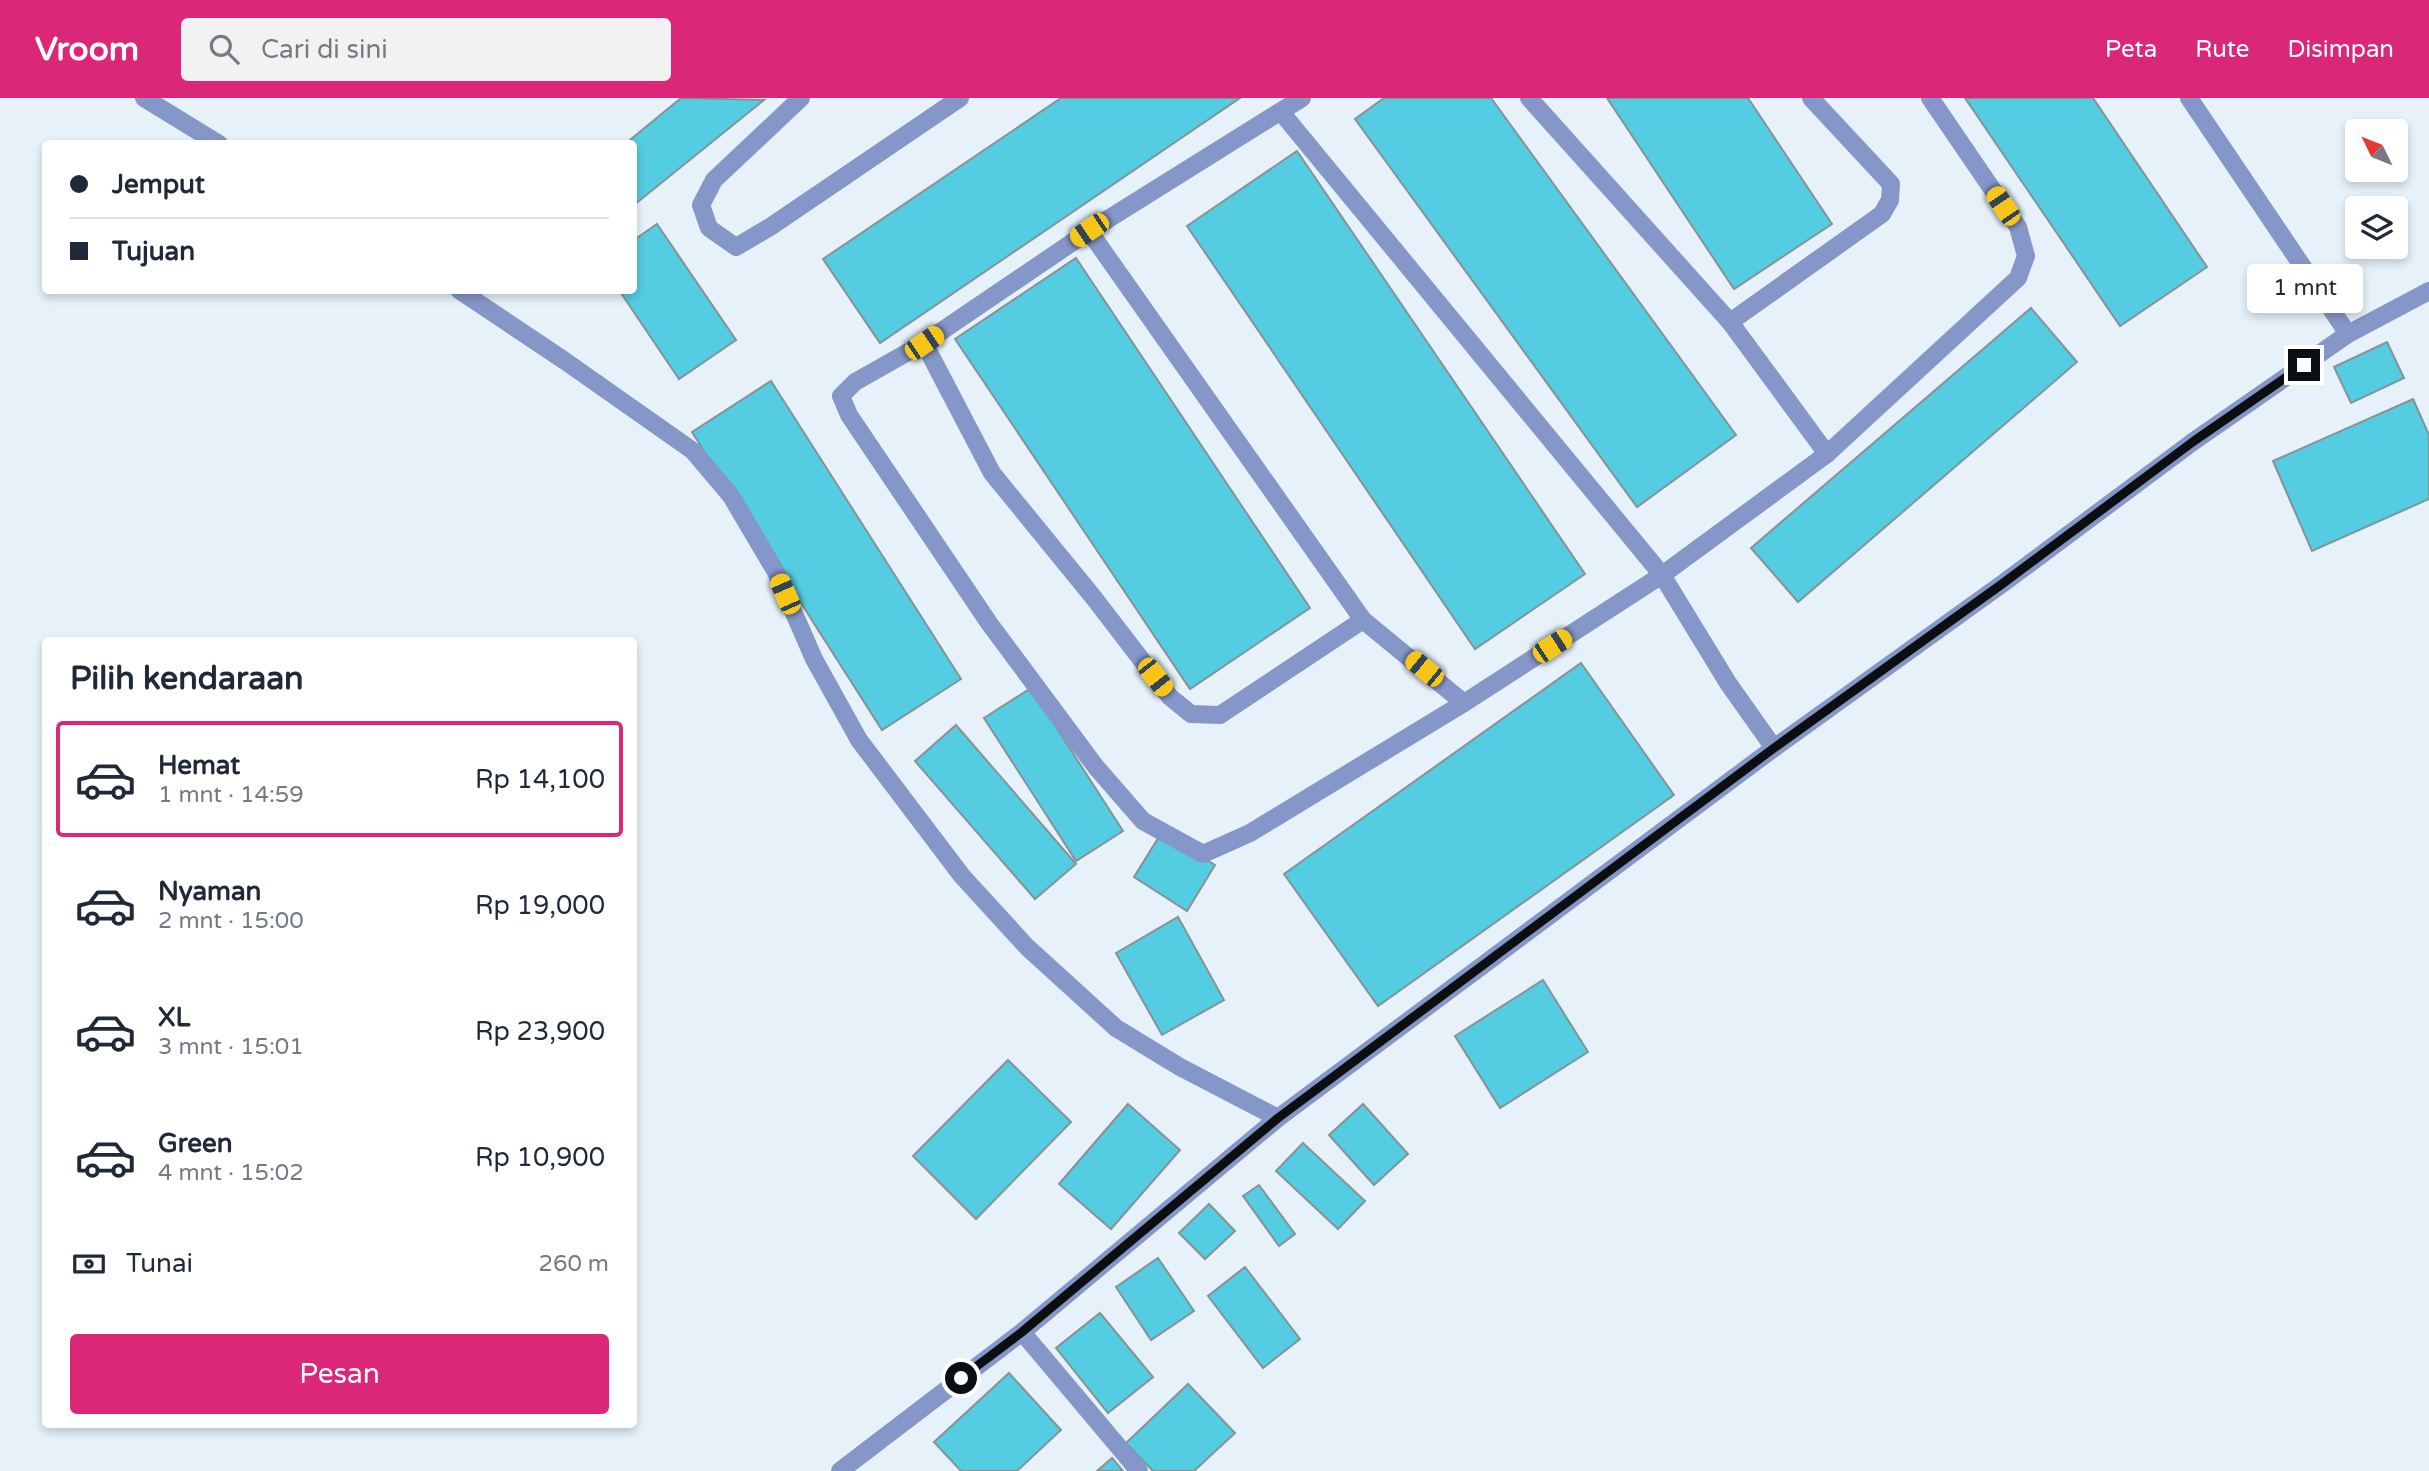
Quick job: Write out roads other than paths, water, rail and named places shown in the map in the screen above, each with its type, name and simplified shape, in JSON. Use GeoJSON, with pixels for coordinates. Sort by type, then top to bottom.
{"type":"FeatureCollection","features":[{"type":"Feature","properties":{"kind":"street"},"geometry":{"type":"LineString","coordinates":[[144,98],[212,140]]}},
{"type":"Feature","properties":{"kind":"street"},"geometry":{"type":"LineString","coordinates":[[801,98],[714,180],[701,205],[709,228],[736,247],[770,227],[960,98]]}},
{"type":"Feature","properties":{"kind":"street"},"geometry":{"type":"LineString","coordinates":[[1302,98],[1089,230],[924,343],[855,382],[841,396],[849,415],[989,623],[1096,767],[1143,821],[1203,853],[1250,833],[1464,703],[1662,575],[1827,454],[2018,278],[2026,256],[2018,227],[1930,98]]}},
{"type":"Feature","properties":{"kind":"street"},"geometry":{"type":"LineString","coordinates":[[1529,98],[1730,322],[1827,454]]}},
{"type":"Feature","properties":{"kind":"street"},"geometry":{"type":"LineString","coordinates":[[1730,322],[1882,214],[1890,200],[1891,184],[1811,98]]}},
{"type":"Feature","properties":{"kind":"street"},"geometry":{"type":"LineString","coordinates":[[2189,98],[2348,334]]}},
{"type":"Feature","properties":{"kind":"street"},"geometry":{"type":"LineString","coordinates":[[1280,112],[1662,575],[1728,683],[1774,748]]}},
{"type":"Feature","properties":{"kind":"street"},"geometry":{"type":"LineString","coordinates":[[1089,230],[1363,620],[1464,703]]}},
{"type":"Feature","properties":{"kind":"street"},"geometry":{"type":"LineString","coordinates":[[840,1471],[1022,1332],[1278,1118],[1774,748],[2002,584],[2194,441],[2348,334],[2429,291]]}},
{"type":"Feature","properties":{"kind":"street"},"geometry":{"type":"LineString","coordinates":[[465,294],[692,451],[732,496],[776,572],[814,659],[859,740],[962,876],[1027,947],[1116,1028],[1180,1067],[1278,1118]]}},
{"type":"Feature","properties":{"kind":"street"},"geometry":{"type":"LineString","coordinates":[[924,343],[992,473],[1170,697],[1191,714],[1220,715],[1363,620]]}},
{"type":"Feature","properties":{"kind":"street"},"geometry":{"type":"LineString","coordinates":[[1022,1332],[1139,1471]]}}]}
